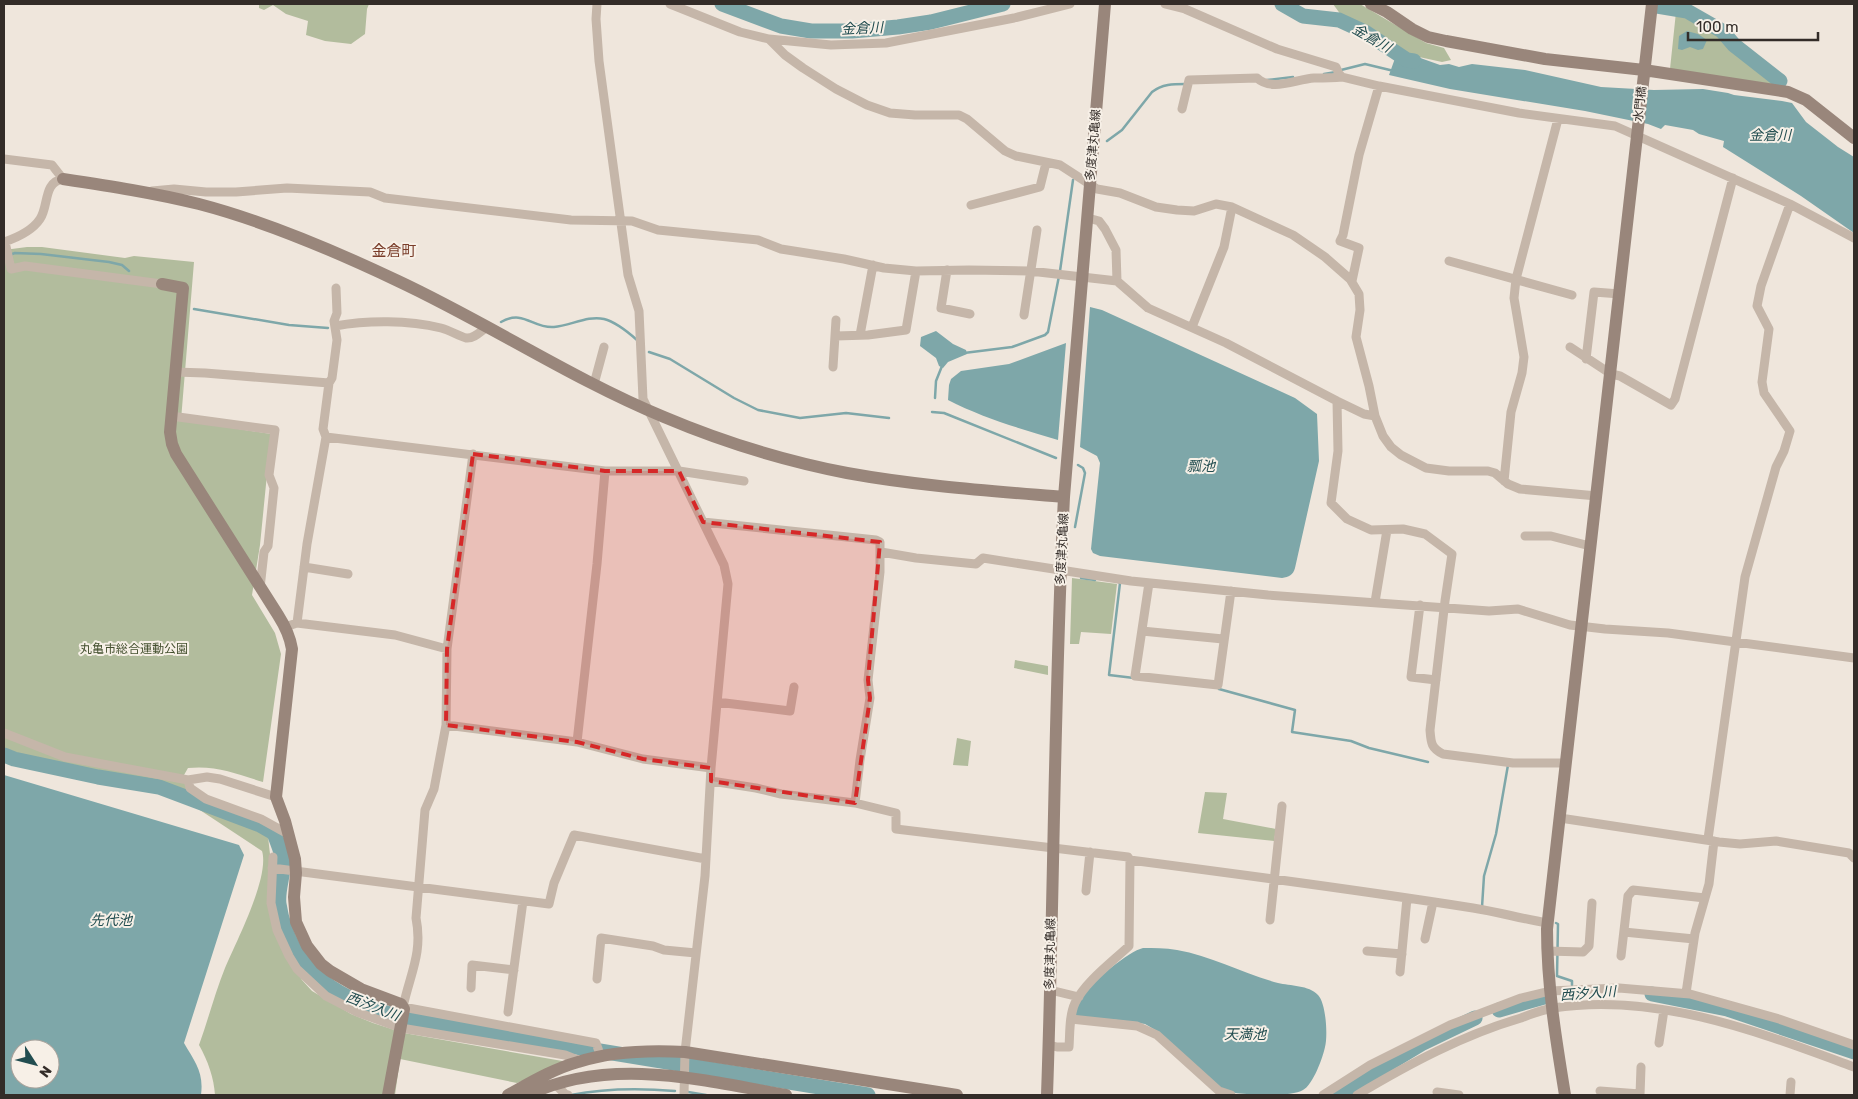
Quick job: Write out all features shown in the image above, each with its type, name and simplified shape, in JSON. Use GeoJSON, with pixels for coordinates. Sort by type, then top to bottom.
{"type":"FeatureCollection","features":[{"type":"Feature","properties":{"kind":"street"},"geometry":{"type":"LineString","coordinates":[[597,4],[596,19],[599,61],[628,276],[639,310],[644,399],[724,565],[728,584],[711,768],[706,860],[685,1056],[684,1095]]}},
{"type":"Feature","properties":{"kind":"street"},"geometry":{"type":"LineString","coordinates":[[670,4],[740,32],[769,39],[831,45],[886,43],[1014,18],[1070,4]]}},
{"type":"Feature","properties":{"kind":"street","name":"多度津丸亀線"},"geometry":{"type":"LineString","coordinates":[[1047,1095],[1060,570],[1064,497],[1105,4]]}},
{"type":"Feature","properties":{"kind":"street"},"geometry":{"type":"LineString","coordinates":[[1165,4],[1185,9],[1277,49],[1379,86],[1519,113],[1615,126],[1790,204],[1854,238]]}},
{"type":"Feature","properties":{"kind":"street"},"geometry":{"type":"LineString","coordinates":[[1371,4],[1387,8],[1412,29],[1446,41],[1545,59],[1788,92],[1806,100],[1854,138]]}},
{"type":"Feature","properties":{"kind":"street","name":"水門橋"},"geometry":{"type":"LineString","coordinates":[[1565,1095],[1550,991],[1553,951],[1548,923],[1652,4]]}},
{"type":"Feature","properties":{"kind":"street"},"geometry":{"type":"LineString","coordinates":[[769,39],[785,55],[836,89],[867,105],[890,113],[959,115],[967,119],[1005,151],[1016,156],[1060,165],[1097,189],[1120,194],[1156,207],[1177,210],[1194,210],[1216,204],[1232,207],[1292,235],[1325,257],[1352,281],[1359,294],[1360,310],[1356,337],[1375,416],[1383,436],[1391,447],[1421,466],[1448,470],[1488,471],[1495,473],[1513,487],[1520,489],[1597,496]]}},
{"type":"Feature","properties":{"kind":"street"},"geometry":{"type":"LineString","coordinates":[[1182,108],[1188,85],[1259,80],[1278,84],[1315,78],[1323,80],[1339,73]]}},
{"type":"Feature","properties":{"kind":"street"},"geometry":{"type":"LineString","coordinates":[[1352,281],[1359,248],[1340,241],[1359,155],[1379,86]]}},
{"type":"Feature","properties":{"kind":"street"},"geometry":{"type":"LineString","coordinates":[[1504,481],[1511,412],[1522,373],[1524,357],[1514,298],[1516,279],[1558,119]]}},
{"type":"Feature","properties":{"kind":"street"},"geometry":{"type":"LineString","coordinates":[[4,159],[52,165],[63,178]]}},
{"type":"Feature","properties":{"kind":"street"},"geometry":{"type":"LineString","coordinates":[[971,205],[1040,187],[1046,163]]}},
{"type":"Feature","properties":{"kind":"street"},"geometry":{"type":"LineString","coordinates":[[447,649],[395,636],[291,625],[260,588],[176,454],[172,444],[170,432],[171,416],[183,288],[24,266],[11,269],[5,242],[26,232],[39,220],[51,185],[56,180],[63,178],[194,203],[243,217],[340,254],[400,282],[594,384],[648,410],[740,445],[812,466],[908,482],[1064,497]]}},
{"type":"Feature","properties":{"kind":"street"},"geometry":{"type":"LineString","coordinates":[[1570,347],[1611,374],[1620,376],[1670,405],[1675,399],[1732,178]]}},
{"type":"Feature","properties":{"kind":"street"},"geometry":{"type":"LineString","coordinates":[[143,192],[174,189],[206,192],[287,188],[370,192],[385,198],[571,220],[632,221],[658,230],[758,240],[781,249],[916,271],[1030,271],[1117,281],[1148,308],[1253,356],[1364,414],[1375,416]]}},
{"type":"Feature","properties":{"kind":"street"},"geometry":{"type":"LineString","coordinates":[[1686,994],[1694,939],[1709,884],[1711,840],[1735,642],[1745,577],[1776,466],[1784,451],[1790,431],[1764,393],[1762,382],[1769,329],[1757,306],[1790,204]]}},
{"type":"Feature","properties":{"kind":"street"},"geometry":{"type":"LineString","coordinates":[[1192,327],[1224,247],[1232,207]]}},
{"type":"Feature","properties":{"kind":"street"},"geometry":{"type":"LineString","coordinates":[[1088,218],[1099,221],[1116,250],[1117,281]]}},
{"type":"Feature","properties":{"kind":"street"},"geometry":{"type":"LineString","coordinates":[[1024,315],[1037,230]]}},
{"type":"Feature","properties":{"kind":"street"},"geometry":{"type":"LineString","coordinates":[[1449,261],[1572,295]]}},
{"type":"Feature","properties":{"kind":"street"},"geometry":{"type":"LineString","coordinates":[[860,335],[872,265]]}},
{"type":"Feature","properties":{"kind":"street"},"geometry":{"type":"LineString","coordinates":[[947,270],[941,308],[970,314]]}},
{"type":"Feature","properties":{"kind":"street"},"geometry":{"type":"LineString","coordinates":[[836,336],[906,330],[916,271]]}},
{"type":"Feature","properties":{"kind":"street"},"geometry":{"type":"LineString","coordinates":[[336,288],[335,326],[337,340],[323,429],[326,437],[304,567],[291,625],[292,649],[276,797],[295,859],[293,871],[296,922],[300,933],[321,964],[340,978],[361,989],[401,1004],[404,1009],[596,1043],[602,1057]]}},
{"type":"Feature","properties":{"kind":"street"},"geometry":{"type":"LineString","coordinates":[[1586,358],[1594,292],[1620,294]]}},
{"type":"Feature","properties":{"kind":"street"},"geometry":{"type":"LineString","coordinates":[[833,367],[836,320]]}},
{"type":"Feature","properties":{"kind":"street"},"geometry":{"type":"LineString","coordinates":[[335,326],[365,322],[408,324],[444,329],[466,338],[474,337],[486,327]]}},
{"type":"Feature","properties":{"kind":"street"},"geometry":{"type":"LineString","coordinates":[[594,384],[604,348]]}},
{"type":"Feature","properties":{"kind":"street"},"geometry":{"type":"LineString","coordinates":[[175,372],[329,383]]}},
{"type":"Feature","properties":{"kind":"street"},"geometry":{"type":"LineString","coordinates":[[1337,401],[1338,450],[1331,503],[1347,519],[1371,530],[1403,529],[1425,534],[1452,554],[1430,730],[1431,744],[1435,750],[1443,754],[1512,763],[1566,763]]}},
{"type":"Feature","properties":{"kind":"street"},"geometry":{"type":"LineString","coordinates":[[171,416],[274,430],[269,475],[274,488],[268,546],[264,552],[260,588]]}},
{"type":"Feature","properties":{"kind":"street"},"geometry":{"type":"LineString","coordinates":[[326,437],[605,471],[679,471],[744,481]]}},
{"type":"Feature","properties":{"kind":"street"},"geometry":{"type":"LineString","coordinates":[[388,1095],[402,1028],[407,990],[416,963],[420,936],[416,918],[425,810],[434,789],[446,725],[447,649],[473,454]]}},
{"type":"Feature","properties":{"kind":"street"},"geometry":{"type":"LineString","coordinates":[[577,742],[597,564],[605,471]]}},
{"type":"Feature","properties":{"kind":"street"},"geometry":{"type":"LineString","coordinates":[[703,522],[876,540],[880,542],[881,552],[868,680],[870,698],[855,803]]}},
{"type":"Feature","properties":{"kind":"street"},"geometry":{"type":"LineString","coordinates":[[1375,602],[1387,530]]}},
{"type":"Feature","properties":{"kind":"street"},"geometry":{"type":"LineString","coordinates":[[1525,536],[1551,536],[1590,546]]}},
{"type":"Feature","properties":{"kind":"street"},"geometry":{"type":"LineString","coordinates":[[881,552],[916,558],[976,564],[983,558],[1149,582],[1278,596],[1488,611],[1518,609],[1570,626],[1668,632],[1854,658]]}},
{"type":"Feature","properties":{"kind":"street"},"geometry":{"type":"LineString","coordinates":[[304,567],[348,574]]}},
{"type":"Feature","properties":{"kind":"street"},"geometry":{"type":"LineString","coordinates":[[1149,582],[1135,676],[1218,685],[1230,591]]}},
{"type":"Feature","properties":{"kind":"street"},"geometry":{"type":"LineString","coordinates":[[1420,606],[1411,677],[1436,680]]}},
{"type":"Feature","properties":{"kind":"street"},"geometry":{"type":"LineString","coordinates":[[1142,631],[1223,639]]}},
{"type":"Feature","properties":{"kind":"street"},"geometry":{"type":"LineString","coordinates":[[717,702],[790,711],[794,687]]}},
{"type":"Feature","properties":{"kind":"street"},"geometry":{"type":"LineString","coordinates":[[446,725],[577,742],[644,759],[711,768]]}},
{"type":"Feature","properties":{"kind":"street"},"geometry":{"type":"LineString","coordinates":[[4,733],[66,757],[188,780],[206,777],[220,779],[276,797]]}},
{"type":"Feature","properties":{"kind":"street"},"geometry":{"type":"LineString","coordinates":[[188,780],[190,788],[206,799],[261,820],[288,834]]}},
{"type":"Feature","properties":{"kind":"street"},"geometry":{"type":"LineString","coordinates":[[711,781],[781,794],[855,803],[896,813],[896,829],[1128,857],[1130,860],[1433,902],[1548,923]]}},
{"type":"Feature","properties":{"kind":"street"},"geometry":{"type":"LineString","coordinates":[[1270,920],[1282,806]]}},
{"type":"Feature","properties":{"kind":"street"},"geometry":{"type":"LineString","coordinates":[[1560,818],[1740,844],[1776,841],[1849,853],[1854,858]]}},
{"type":"Feature","properties":{"kind":"street"},"geometry":{"type":"LineString","coordinates":[[272,868],[549,904],[554,883],[574,835],[706,860]]}},
{"type":"Feature","properties":{"kind":"street"},"geometry":{"type":"LineString","coordinates":[[1086,891],[1090,852]]}},
{"type":"Feature","properties":{"kind":"street"},"geometry":{"type":"LineString","coordinates":[[273,857],[271,903],[277,930],[297,969],[326,996],[357,1012],[402,1028],[565,1055],[583,1061]]}},
{"type":"Feature","properties":{"kind":"street"},"geometry":{"type":"LineString","coordinates":[[1049,1045],[1069,1047],[1074,1004],[1086,987],[1129,946],[1130,860]]}},
{"type":"Feature","properties":{"kind":"street"},"geometry":{"type":"LineString","coordinates":[[1621,956],[1628,896],[1633,890],[1705,898]]}},
{"type":"Feature","properties":{"kind":"street"},"geometry":{"type":"LineString","coordinates":[[1400,972],[1407,898]]}},
{"type":"Feature","properties":{"kind":"street"},"geometry":{"type":"LineString","coordinates":[[508,1012],[523,900]]}},
{"type":"Feature","properties":{"kind":"street"},"geometry":{"type":"LineString","coordinates":[[1425,939],[1433,902]]}},
{"type":"Feature","properties":{"kind":"street"},"geometry":{"type":"LineString","coordinates":[[1553,951],[1583,952],[1589,946],[1592,903]]}},
{"type":"Feature","properties":{"kind":"street"},"geometry":{"type":"LineString","coordinates":[[1624,932],[1694,939]]}},
{"type":"Feature","properties":{"kind":"street"},"geometry":{"type":"LineString","coordinates":[[597,979],[601,938],[696,954]]}},
{"type":"Feature","properties":{"kind":"street"},"geometry":{"type":"LineString","coordinates":[[1367,951],[1402,954]]}},
{"type":"Feature","properties":{"kind":"street"},"geometry":{"type":"LineString","coordinates":[[471,988],[472,965],[514,970]]}},
{"type":"Feature","properties":{"kind":"street"},"geometry":{"type":"LineString","coordinates":[[1323,1095],[1370,1065],[1450,1026],[1521,998],[1550,991],[1619,988],[1686,994],[1779,1019],[1854,1045]]}},
{"type":"Feature","properties":{"kind":"street"},"geometry":{"type":"LineString","coordinates":[[1050,990],[1080,996]]}},
{"type":"Feature","properties":{"kind":"street"},"geometry":{"type":"LineString","coordinates":[[1358,1095],[1460,1039],[1508,1021],[1552,1008],[1588,1005],[1632,1006],[1664,1010],[1735,1025],[1854,1066]]}},
{"type":"Feature","properties":{"kind":"street"},"geometry":{"type":"LineString","coordinates":[[1659,1043],[1664,1010]]}},
{"type":"Feature","properties":{"kind":"street"},"geometry":{"type":"LineString","coordinates":[[1071,1019],[1137,1026],[1157,1035],[1219,1091],[1231,1095]]}},
{"type":"Feature","properties":{"kind":"street"},"geometry":{"type":"LineString","coordinates":[[508,1095],[540,1078],[583,1061],[631,1052],[649,1051],[957,1095]]}},
{"type":"Feature","properties":{"kind":"street"},"geometry":{"type":"LineString","coordinates":[[1600,1091],[1640,1095],[1641,1067]]}},
{"type":"Feature","properties":{"kind":"street"},"geometry":{"type":"LineString","coordinates":[[528,1095],[582,1078],[612,1074],[655,1074],[684,1075],[786,1095]]}},
{"type":"Feature","properties":{"kind":"street"},"geometry":{"type":"LineString","coordinates":[[1790,1095],[1791,1082]]}},
{"type":"Feature","properties":{"kind":"street"},"geometry":{"type":"LineString","coordinates":[[556,1085],[568,1095]]}},
{"type":"Feature","properties":{"kind":"street"},"geometry":{"type":"LineString","coordinates":[[1437,1092],[1459,1095]]}},
{"type":"Feature","properties":{"kind":"highlighted area"},"geometry":{"type":"Polygon","coordinates":[[[473,454],[605,471],[679,471],[703,522],[880,542],[868,680],[870,698],[855,803],[711,781],[711,768],[643,759],[577,742],[446,725],[447,649],[473,454]]]}},
{"type":"Feature","properties":{"kind":"green space"},"geometry":{"type":"Polygon","coordinates":[[[259,4],[369,4],[365,34],[351,44],[325,41],[306,35],[308,21],[286,14],[273,5],[264,10],[259,8],[259,4]]]}},
{"type":"Feature","properties":{"kind":"green space"},"geometry":{"type":"Polygon","coordinates":[[[1333,4],[1360,4],[1426,43],[1444,48],[1451,60],[1442,62],[1410,55],[1341,15],[1333,4]]]}},
{"type":"Feature","properties":{"kind":"green space"},"geometry":{"type":"Polygon","coordinates":[[[1676,12],[1693,18],[1713,30],[1742,56],[1776,80],[1777,85],[1670,69],[1676,12]]]}},
{"type":"Feature","properties":{"kind":"green space","name":"丸亀市総合運動公園"},"geometry":{"type":"Polygon","coordinates":[[[42,247],[125,258],[134,256],[194,262],[181,420],[271,434],[260,545],[252,595],[275,633],[281,654],[263,782],[226,771],[198,767],[188,768],[184,775],[202,794],[266,819],[271,863],[272,920],[287,956],[302,980],[312,991],[351,1014],[404,1033],[568,1062],[517,1083],[400,1059],[395,1095],[215,1095],[210,1070],[199,1045],[221,977],[257,893],[263,862],[262,851],[165,787],[4,750],[4,250],[42,247]]]}},
{"type":"Feature","properties":{"kind":"green space"},"geometry":{"type":"Polygon","coordinates":[[[1072,578],[1117,584],[1111,634],[1081,632],[1079,644],[1070,644],[1072,578]]]}},
{"type":"Feature","properties":{"kind":"green space"},"geometry":{"type":"Polygon","coordinates":[[[1015,660],[1048,666],[1048,675],[1014,668],[1015,660]]]}},
{"type":"Feature","properties":{"kind":"green space"},"geometry":{"type":"Polygon","coordinates":[[[957,738],[971,741],[968,766],[953,765],[957,738]]]}},
{"type":"Feature","properties":{"kind":"green space"},"geometry":{"type":"Polygon","coordinates":[[[1205,792],[1227,793],[1223,819],[1276,829],[1274,841],[1198,833],[1205,792]]]}},
{"type":"Feature","properties":{"kind":"water"},"geometry":{"type":"Polygon","coordinates":[[[1687,31],[1698,34],[1707,40],[1703,49],[1698,50],[1690,47],[1682,50],[1678,49],[1679,36],[1687,31]]]}},
{"type":"Feature","properties":{"kind":"water"},"geometry":{"type":"Polygon","coordinates":[[[1398,50],[1440,65],[1449,64],[1459,67],[1472,64],[1525,70],[1601,87],[1654,90],[1703,89],[1792,103],[1806,122],[1854,157],[1854,233],[1801,196],[1723,147],[1724,141],[1699,134],[1693,130],[1665,125],[1661,129],[1648,124],[1585,111],[1450,89],[1389,75],[1398,50]]]}},
{"type":"Feature","properties":{"kind":"water","name":"瓢池"},"geometry":{"type":"Polygon","coordinates":[[[1090,307],[1102,310],[1295,398],[1317,414],[1319,461],[1295,568],[1290,575],[1282,578],[1100,556],[1093,553],[1091,549],[1100,463],[1097,456],[1080,447],[1090,307]]]}},
{"type":"Feature","properties":{"kind":"water"},"geometry":{"type":"Polygon","coordinates":[[[936,331],[953,344],[966,350],[967,354],[948,362],[943,368],[939,366],[936,358],[920,346],[921,337],[936,331]]]}},
{"type":"Feature","properties":{"kind":"water"},"geometry":{"type":"Polygon","coordinates":[[[1066,343],[1058,440],[988,418],[948,400],[951,379],[961,371],[1009,364],[1066,343]]]}},
{"type":"Feature","properties":{"kind":"water","name":"先代池"},"geometry":{"type":"Polygon","coordinates":[[[4,775],[239,845],[244,855],[184,1043],[200,1073],[201,1095],[4,1095],[4,775]]]}},
{"type":"Feature","properties":{"kind":"water","name":"天満池"},"geometry":{"type":"Polygon","coordinates":[[[1143,948],[1168,949],[1190,953],[1278,983],[1310,989],[1318,995],[1323,1005],[1326,1020],[1326,1042],[1317,1070],[1307,1087],[1296,1093],[1275,1095],[1221,1090],[1157,1031],[1145,1024],[1076,1017],[1075,1011],[1088,988],[1120,961],[1143,948]]]}},
{"type":"Feature","properties":{"kind":"waterway","name":"金倉川"},"geometry":{"type":"LineString","coordinates":[[722,4],[781,26],[811,31],[852,31],[898,27],[931,22],[1003,4]]}},
{"type":"Feature","properties":{"kind":"waterway","name":"金倉川"},"geometry":{"type":"LineString","coordinates":[[1282,4],[1303,16],[1339,20],[1365,32],[1407,60],[1414,61]]}},
{"type":"Feature","properties":{"kind":"waterway"},"geometry":{"type":"LineString","coordinates":[[1657,6],[1687,11],[1722,31],[1734,45],[1780,81]]}},
{"type":"Feature","properties":{"kind":"waterway"},"geometry":{"type":"LineString","coordinates":[[1341,70],[1365,64],[1394,71]]}},
{"type":"Feature","properties":{"kind":"waterway"},"geometry":{"type":"LineString","coordinates":[[1324,74],[1336,72]]}},
{"type":"Feature","properties":{"kind":"waterway"},"geometry":{"type":"LineString","coordinates":[[1267,80],[1293,77]]}},
{"type":"Feature","properties":{"kind":"waterway"},"geometry":{"type":"LineString","coordinates":[[1107,141],[1122,130],[1156,89],[1172,84],[1186,84]]}},
{"type":"Feature","properties":{"kind":"waterway"},"geometry":{"type":"LineString","coordinates":[[964,353],[1012,347],[1045,335],[1048,332],[1060,271],[1073,180]]}},
{"type":"Feature","properties":{"kind":"waterway"},"geometry":{"type":"LineString","coordinates":[[4,257],[15,253],[41,254],[109,262],[122,265],[129,271]]}},
{"type":"Feature","properties":{"kind":"waterway"},"geometry":{"type":"LineString","coordinates":[[194,309],[289,325],[328,328]]}},
{"type":"Feature","properties":{"kind":"waterway"},"geometry":{"type":"LineString","coordinates":[[501,322],[522,318],[547,327],[554,327],[598,318],[608,320],[617,325],[637,340]]}},
{"type":"Feature","properties":{"kind":"waterway"},"geometry":{"type":"LineString","coordinates":[[649,352],[670,359],[734,398],[758,410],[800,418],[846,413],[889,418]]}},
{"type":"Feature","properties":{"kind":"waterway"},"geometry":{"type":"LineString","coordinates":[[935,398],[936,381],[942,366]]}},
{"type":"Feature","properties":{"kind":"waterway"},"geometry":{"type":"LineString","coordinates":[[932,412],[944,413],[1056,458]]}},
{"type":"Feature","properties":{"kind":"waterway"},"geometry":{"type":"LineString","coordinates":[[1075,527],[1085,473],[1083,468],[1078,465]]}},
{"type":"Feature","properties":{"kind":"waterway"},"geometry":{"type":"LineString","coordinates":[[1081,578],[1095,580]]}},
{"type":"Feature","properties":{"kind":"waterway"},"geometry":{"type":"LineString","coordinates":[[1118,582],[1120,583],[1109,675],[1134,678]]}},
{"type":"Feature","properties":{"kind":"waterway"},"geometry":{"type":"LineString","coordinates":[[1219,689],[1295,710],[1292,732],[1351,741],[1369,748],[1428,762]]}},
{"type":"Feature","properties":{"kind":"waterway","name":"西汐入川"},"geometry":{"type":"LineString","coordinates":[[4,755],[14,759],[98,777],[159,787],[260,825],[274,833],[283,862],[279,904],[285,929],[295,949],[307,967],[323,981],[341,993],[383,1012],[406,1019],[868,1095]]}},
{"type":"Feature","properties":{"kind":"waterway"},"geometry":{"type":"LineString","coordinates":[[1482,907],[1484,876],[1496,834],[1508,765]]}},
{"type":"Feature","properties":{"kind":"waterway"},"geometry":{"type":"LineString","coordinates":[[1556,923],[1558,924],[1557,976],[1572,981],[1572,985]]}},
{"type":"Feature","properties":{"kind":"waterway","name":"西汐入川"},"geometry":{"type":"LineString","coordinates":[[1652,994],[1727,1009],[1854,1052]]}},
{"type":"Feature","properties":{"kind":"waterway","name":"西汐入川"},"geometry":{"type":"LineString","coordinates":[[1499,1010],[1544,997]]}},
{"type":"Feature","properties":{"kind":"waterway","name":"西汐入川"},"geometry":{"type":"LineString","coordinates":[[1337,1095],[1421,1044],[1475,1018]]}},
{"type":"Feature","properties":{"kind":"waterway"},"geometry":{"type":"LineString","coordinates":[[571,1095],[623,1089],[675,1091]]}},
{"type":"Feature","properties":{"kind":"waterway"},"geometry":{"type":"LineString","coordinates":[[688,1092],[706,1095]]}},
{"type":"Feature","properties":{"kind":"district","name":"金倉町"},"geometry":{"type":"Point","coordinates":[394,251]}}]}
